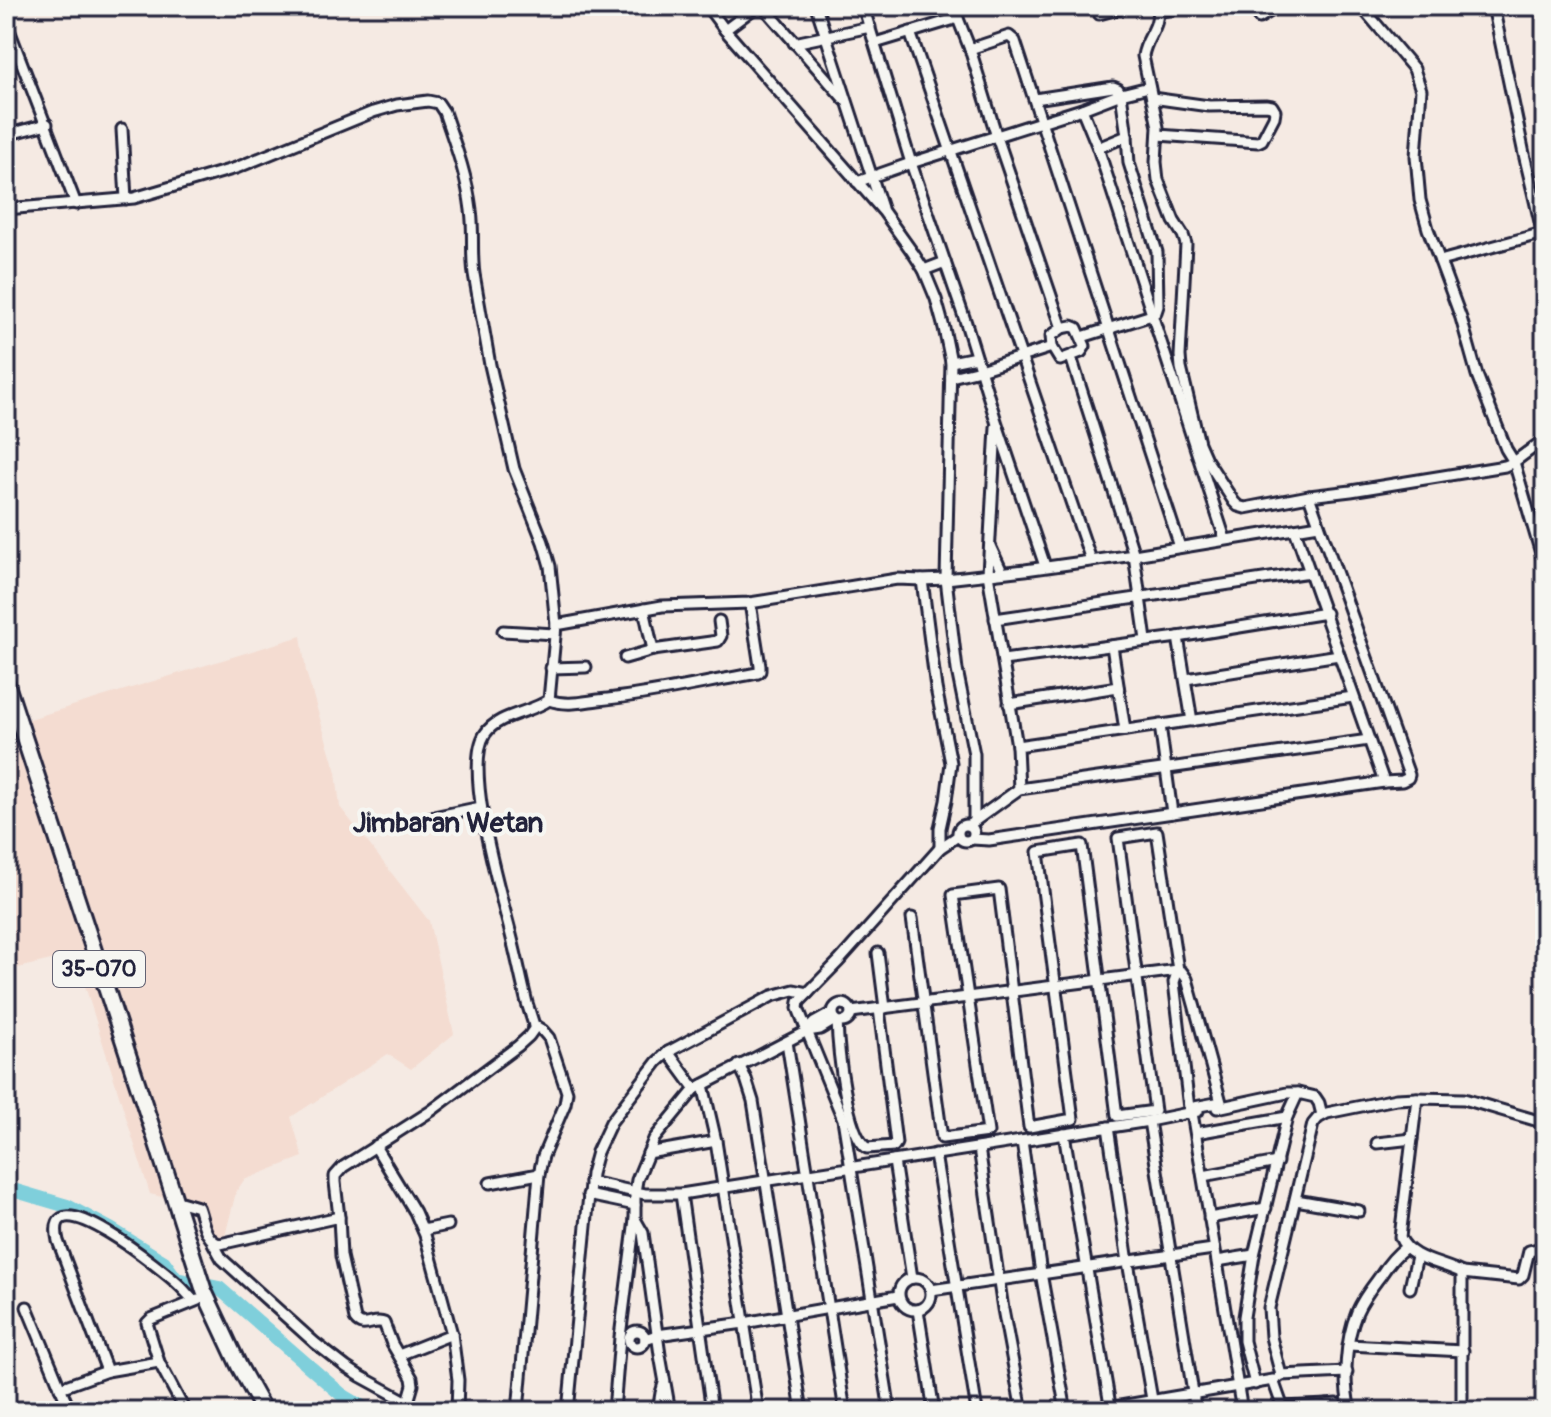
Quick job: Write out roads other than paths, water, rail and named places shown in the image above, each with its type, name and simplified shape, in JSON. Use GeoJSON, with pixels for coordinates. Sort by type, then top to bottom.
{"type":"FeatureCollection","features":[{"type":"Feature","properties":{"kind":"main road","name":"35-070"},"geometry":{"type":"LineString","coordinates":[[6,682],[154,1134],[192,1256],[201,1297],[264,1411]]}},
{"type":"Feature","properties":{"kind":"street"},"geometry":{"type":"LineString","coordinates":[[707,6],[883,211],[924,270],[936,299],[951,362],[946,579],[957,670],[974,754],[972,839]]}},
{"type":"Feature","properties":{"kind":"street"},"geometry":{"type":"LineString","coordinates":[[725,30],[757,6]]}},
{"type":"Feature","properties":{"kind":"street"},"geometry":{"type":"LineString","coordinates":[[763,6],[847,102]]}},
{"type":"Feature","properties":{"kind":"street"},"geometry":{"type":"LineString","coordinates":[[816,6],[883,211]]}},
{"type":"Feature","properties":{"kind":"street"},"geometry":{"type":"LineString","coordinates":[[863,6],[911,163],[1045,566]]}},
{"type":"Feature","properties":{"kind":"street"},"geometry":{"type":"LineString","coordinates":[[953,6],[1062,328]]}},
{"type":"Feature","properties":{"kind":"street"},"geometry":{"type":"LineString","coordinates":[[1099,14],[1130,6]]}},
{"type":"Feature","properties":{"kind":"street"},"geometry":{"type":"LineString","coordinates":[[1185,6],[1158,9],[1157,24],[1143,56],[1158,135],[1158,180],[1186,244],[1181,368],[1199,443],[1206,459],[1238,506],[1245,508],[1505,466],[1545,439]]}},
{"type":"Feature","properties":{"kind":"street"},"geometry":{"type":"LineString","coordinates":[[1259,18],[1279,6]]}},
{"type":"Feature","properties":{"kind":"street"},"geometry":{"type":"LineString","coordinates":[[1361,6],[1414,69],[1419,80],[1416,166],[1420,200],[1461,318],[1477,375],[1514,462],[1545,567]]}},
{"type":"Feature","properties":{"kind":"street"},"geometry":{"type":"LineString","coordinates":[[1440,261],[1544,238],[1493,6]]}},
{"type":"Feature","properties":{"kind":"street"},"geometry":{"type":"LineString","coordinates":[[875,43],[958,18]]}},
{"type":"Feature","properties":{"kind":"street"},"geometry":{"type":"LineString","coordinates":[[6,22],[76,204]]}},
{"type":"Feature","properties":{"kind":"street"},"geometry":{"type":"LineString","coordinates":[[794,43],[870,27]]}},
{"type":"Feature","properties":{"kind":"street"},"geometry":{"type":"LineString","coordinates":[[910,32],[1091,560]]}},
{"type":"Feature","properties":{"kind":"street"},"geometry":{"type":"LineString","coordinates":[[970,49],[1005,37],[1015,41],[1180,547]]}},
{"type":"Feature","properties":{"kind":"street"},"geometry":{"type":"LineString","coordinates":[[1035,99],[1115,87],[1121,94],[1129,163],[1158,260],[1158,306],[1152,315],[1082,337]]}},
{"type":"Feature","properties":{"kind":"street"},"geometry":{"type":"LineString","coordinates":[[857,182],[1149,87]]}},
{"type":"Feature","properties":{"kind":"street"},"geometry":{"type":"LineString","coordinates":[[1152,98],[1209,106],[1266,105],[1272,106],[1275,111],[1262,140],[1258,142],[1158,135]]}},
{"type":"Feature","properties":{"kind":"street"},"geometry":{"type":"LineString","coordinates":[[6,209],[126,199],[159,192],[236,168],[373,112],[428,101],[440,105],[468,186],[473,226],[472,260],[490,365],[514,469],[550,566],[555,629],[549,700]]}},
{"type":"Feature","properties":{"kind":"street"},"geometry":{"type":"LineString","coordinates":[[1082,109],[1098,148],[1225,539]]}},
{"type":"Feature","properties":{"kind":"street"},"geometry":{"type":"LineString","coordinates":[[6,135],[47,124]]}},
{"type":"Feature","properties":{"kind":"street"},"geometry":{"type":"LineString","coordinates":[[122,129],[126,199]]}},
{"type":"Feature","properties":{"kind":"street"},"geometry":{"type":"LineString","coordinates":[[1098,148],[1127,136]]}},
{"type":"Feature","properties":{"kind":"street"},"geometry":{"type":"LineString","coordinates":[[924,270],[945,262]]}},
{"type":"Feature","properties":{"kind":"street"},"geometry":{"type":"LineString","coordinates":[[944,328],[966,323]]}},
{"type":"Feature","properties":{"kind":"street"},"geometry":{"type":"LineString","coordinates":[[1075,327],[1082,337],[1084,349],[1060,360],[1052,347],[1051,336],[1062,328],[1075,327]]}},
{"type":"Feature","properties":{"kind":"street"},"geometry":{"type":"LineString","coordinates":[[951,377],[1052,347]]}},
{"type":"Feature","properties":{"kind":"street"},"geometry":{"type":"LineString","coordinates":[[951,362],[976,357]]}},
{"type":"Feature","properties":{"kind":"street"},"geometry":{"type":"LineString","coordinates":[[1071,357],[1134,555],[1146,640]]}},
{"type":"Feature","properties":{"kind":"street"},"geometry":{"type":"LineString","coordinates":[[996,421],[988,574],[1017,746],[1019,789]]}},
{"type":"Feature","properties":{"kind":"street"},"geometry":{"type":"LineString","coordinates":[[958,836],[964,841],[989,840],[1405,781],[1409,775],[1309,496]]}},
{"type":"Feature","properties":{"kind":"street"},"geometry":{"type":"LineString","coordinates":[[503,631],[555,629],[662,606],[750,603],[905,578],[946,579],[988,574],[1134,555],[1319,525]]}},
{"type":"Feature","properties":{"kind":"street"},"geometry":{"type":"LineString","coordinates":[[1295,530],[1384,782]]}},
{"type":"Feature","properties":{"kind":"street"},"geometry":{"type":"LineString","coordinates":[[990,544],[1002,572]]}},
{"type":"Feature","properties":{"kind":"street"},"geometry":{"type":"LineString","coordinates":[[995,619],[1310,572]]}},
{"type":"Feature","properties":{"kind":"street"},"geometry":{"type":"LineString","coordinates":[[920,580],[951,763],[940,828],[940,848]]}},
{"type":"Feature","properties":{"kind":"street"},"geometry":{"type":"LineString","coordinates":[[408,1402],[413,1381],[383,1322],[362,1325],[355,1319],[341,1256],[335,1176],[343,1167],[431,1111],[518,1046],[532,1032],[534,1025],[481,807],[478,766],[486,733],[497,723],[549,700],[566,704],[619,698],[758,673],[760,666],[750,603]]}},
{"type":"Feature","properties":{"kind":"street"},"geometry":{"type":"LineString","coordinates":[[644,609],[653,650]]}},
{"type":"Feature","properties":{"kind":"street"},"geometry":{"type":"LineString","coordinates":[[1003,660],[1178,637],[1326,613]]}},
{"type":"Feature","properties":{"kind":"street"},"geometry":{"type":"LineString","coordinates":[[625,658],[653,650],[718,641],[721,636],[719,621]]}},
{"type":"Feature","properties":{"kind":"street"},"geometry":{"type":"LineString","coordinates":[[1178,637],[1192,721]]}},
{"type":"Feature","properties":{"kind":"street"},"geometry":{"type":"LineString","coordinates":[[1112,646],[1125,730]]}},
{"type":"Feature","properties":{"kind":"street"},"geometry":{"type":"LineString","coordinates":[[1186,679],[1339,655]]}},
{"type":"Feature","properties":{"kind":"street"},"geometry":{"type":"LineString","coordinates":[[551,668],[586,667]]}},
{"type":"Feature","properties":{"kind":"street"},"geometry":{"type":"LineString","coordinates":[[1009,704],[1118,687]]}},
{"type":"Feature","properties":{"kind":"street"},"geometry":{"type":"LineString","coordinates":[[1017,746],[1353,697]]}},
{"type":"Feature","properties":{"kind":"street"},"geometry":{"type":"LineString","coordinates":[[1160,725],[1172,813]]}},
{"type":"Feature","properties":{"kind":"street"},"geometry":{"type":"LineString","coordinates":[[958,836],[961,826],[971,823],[1019,789],[1369,740]]}},
{"type":"Feature","properties":{"kind":"street"},"geometry":{"type":"LineString","coordinates":[[381,828],[481,807]]}},
{"type":"Feature","properties":{"kind":"street"},"geometry":{"type":"LineString","coordinates":[[851,1012],[882,1008],[922,1003],[969,997],[1011,992],[1055,986],[1099,981],[1136,977],[1178,970],[1187,979],[1221,1102],[1189,1108],[1174,982],[1178,970],[1157,832],[1118,838],[1136,977],[1155,1111],[1117,1116],[1099,981],[1082,845],[1038,852],[1055,986],[1073,1119],[1029,1127],[1011,992],[999,889],[953,895],[969,997],[988,1132],[942,1138],[922,1003],[912,918]]}},
{"type":"Feature","properties":{"kind":"street"},"geometry":{"type":"LineString","coordinates":[[890,1411],[840,1109],[798,1006],[940,848],[958,836]]}},
{"type":"Feature","properties":{"kind":"street"},"geometry":{"type":"LineString","coordinates":[[835,1018],[846,1022],[851,1012],[847,1005],[834,1007],[837,1044],[848,1111],[862,1144],[867,1148],[894,1146],[878,953]]}},
{"type":"Feature","properties":{"kind":"street"},"geometry":{"type":"LineString","coordinates":[[568,1411],[588,1195],[597,1152],[611,1122],[668,1052],[772,996],[794,990],[808,993]]}},
{"type":"Feature","properties":{"kind":"street"},"geometry":{"type":"LineString","coordinates":[[614,1411],[624,1338],[635,1192],[637,1180],[658,1132],[699,1087],[807,1031],[820,1029],[835,1018]]}},
{"type":"Feature","properties":{"kind":"street"},"geometry":{"type":"LineString","coordinates":[[518,1411],[539,1174],[567,1092],[549,1038],[534,1025]]}},
{"type":"Feature","properties":{"kind":"street"},"geometry":{"type":"LineString","coordinates":[[787,1042],[845,1411]]}},
{"type":"Feature","properties":{"kind":"street"},"geometry":{"type":"LineString","coordinates":[[668,1052],[699,1087],[716,1141],[758,1411]]}},
{"type":"Feature","properties":{"kind":"street"},"geometry":{"type":"LineString","coordinates":[[739,1065],[753,1101],[802,1411]]}},
{"type":"Feature","properties":{"kind":"street"},"geometry":{"type":"LineString","coordinates":[[590,1182],[645,1194],[681,1194],[1149,1121],[1298,1093],[1315,1097],[1322,1115]]}},
{"type":"Feature","properties":{"kind":"street"},"geometry":{"type":"LineString","coordinates":[[1255,1384],[1244,1332],[1254,1255],[1287,1117],[1298,1093]]}},
{"type":"Feature","properties":{"kind":"street"},"geometry":{"type":"LineString","coordinates":[[1417,1098],[1400,1230],[1401,1241],[1406,1247],[1417,1256],[1462,1273],[1519,1279],[1523,1275],[1529,1251],[1542,1248],[1545,1238]]}},
{"type":"Feature","properties":{"kind":"street"},"geometry":{"type":"LineString","coordinates":[[1338,1411],[1336,1404],[1327,1408],[1284,1409],[1271,1337],[1269,1308],[1310,1131],[1315,1121],[1322,1115],[1396,1099],[1417,1098],[1464,1099],[1543,1122],[1545,1111]]}},
{"type":"Feature","properties":{"kind":"street"},"geometry":{"type":"LineString","coordinates":[[1192,1113],[1242,1411]]}},
{"type":"Feature","properties":{"kind":"street"},"geometry":{"type":"LineString","coordinates":[[1196,1133],[1287,1117]]}},
{"type":"Feature","properties":{"kind":"street"},"geometry":{"type":"LineString","coordinates":[[1149,1121],[1196,1411]]}},
{"type":"Feature","properties":{"kind":"street"},"geometry":{"type":"LineString","coordinates":[[1108,1127],[1153,1406]]}},
{"type":"Feature","properties":{"kind":"street"},"geometry":{"type":"LineString","coordinates":[[1064,1134],[1111,1410]]}},
{"type":"Feature","properties":{"kind":"street"},"geometry":{"type":"LineString","coordinates":[[1377,1143],[1412,1139]]}},
{"type":"Feature","properties":{"kind":"street"},"geometry":{"type":"LineString","coordinates":[[648,1153],[716,1141]]}},
{"type":"Feature","properties":{"kind":"street"},"geometry":{"type":"LineString","coordinates":[[1022,1141],[1041,1273],[1066,1411]]}},
{"type":"Feature","properties":{"kind":"street"},"geometry":{"type":"LineString","coordinates":[[375,1146],[423,1230],[452,1334],[458,1380],[457,1411]]}},
{"type":"Feature","properties":{"kind":"street"},"geometry":{"type":"LineString","coordinates":[[979,1148],[1022,1411]]}},
{"type":"Feature","properties":{"kind":"street"},"geometry":{"type":"LineString","coordinates":[[935,1154],[977,1411]]}},
{"type":"Feature","properties":{"kind":"street"},"geometry":{"type":"LineString","coordinates":[[894,1161],[912,1278]]}},
{"type":"Feature","properties":{"kind":"street"},"geometry":{"type":"LineString","coordinates":[[1203,1176],[1277,1162]]}},
{"type":"Feature","properties":{"kind":"street"},"geometry":{"type":"LineString","coordinates":[[490,1183],[539,1174]]}},
{"type":"Feature","properties":{"kind":"street"},"geometry":{"type":"LineString","coordinates":[[681,1194],[712,1411]]}},
{"type":"Feature","properties":{"kind":"street"},"geometry":{"type":"LineString","coordinates":[[588,1195],[635,1205]]}},
{"type":"Feature","properties":{"kind":"street"},"geometry":{"type":"LineString","coordinates":[[174,1200],[198,1207],[209,1238],[222,1259],[315,1343],[360,1376],[424,1411]]}},
{"type":"Feature","properties":{"kind":"street"},"geometry":{"type":"LineString","coordinates":[[1296,1200],[1359,1211]]}},
{"type":"Feature","properties":{"kind":"street"},"geometry":{"type":"LineString","coordinates":[[1209,1218],[1266,1208]]}},
{"type":"Feature","properties":{"kind":"street"},"geometry":{"type":"LineString","coordinates":[[107,1371],[58,1241],[55,1227],[58,1219],[73,1216],[102,1229],[181,1287],[201,1297]]}},
{"type":"Feature","properties":{"kind":"street"},"geometry":{"type":"LineString","coordinates":[[213,1243],[233,1242],[339,1217]]}},
{"type":"Feature","properties":{"kind":"street"},"geometry":{"type":"LineString","coordinates":[[635,1219],[643,1233],[670,1411]]}},
{"type":"Feature","properties":{"kind":"street"},"geometry":{"type":"LineString","coordinates":[[423,1230],[448,1225]]}},
{"type":"Feature","properties":{"kind":"street"},"geometry":{"type":"LineString","coordinates":[[1350,1411],[1347,1372],[1353,1323],[1362,1303],[1395,1255],[1406,1247]]}},
{"type":"Feature","properties":{"kind":"street"},"geometry":{"type":"LineString","coordinates":[[931,1290],[1213,1249]]}},
{"type":"Feature","properties":{"kind":"street"},"geometry":{"type":"LineString","coordinates":[[1217,1261],[1254,1255]]}},
{"type":"Feature","properties":{"kind":"street"},"geometry":{"type":"LineString","coordinates":[[1410,1288],[1417,1256]]}},
{"type":"Feature","properties":{"kind":"street"},"geometry":{"type":"LineString","coordinates":[[1462,1273],[1462,1411]]}},
{"type":"Feature","properties":{"kind":"street"},"geometry":{"type":"LineString","coordinates":[[912,1278],[924,1280],[931,1290],[927,1305],[918,1310],[903,1306],[898,1296],[902,1284],[912,1278]]}},
{"type":"Feature","properties":{"kind":"street"},"geometry":{"type":"LineString","coordinates":[[624,1338],[637,1331],[643,1333],[645,1339],[898,1296]]}},
{"type":"Feature","properties":{"kind":"street"},"geometry":{"type":"LineString","coordinates":[[185,1411],[159,1362],[147,1323],[201,1297]]}},
{"type":"Feature","properties":{"kind":"street"},"geometry":{"type":"LineString","coordinates":[[27,1307],[70,1411]]}},
{"type":"Feature","properties":{"kind":"street"},"geometry":{"type":"LineString","coordinates":[[918,1310],[934,1411]]}},
{"type":"Feature","properties":{"kind":"street"},"geometry":{"type":"LineString","coordinates":[[399,1355],[452,1334]]}},
{"type":"Feature","properties":{"kind":"street"},"geometry":{"type":"LineString","coordinates":[[1349,1345],[1463,1351]]}},
{"type":"Feature","properties":{"kind":"street"},"geometry":{"type":"LineString","coordinates":[[60,1388],[107,1371],[159,1362]]}},
{"type":"Feature","properties":{"kind":"street"},"geometry":{"type":"LineString","coordinates":[[1091,1411],[1153,1406],[1277,1378],[1347,1372]]}},
{"type":"Feature","properties":{"kind":"street"},"geometry":{"type":"LineString","coordinates":[[658,1411],[664,1383]]}},
{"type":"Feature","properties":{"kind":"waterway"},"geometry":{"type":"LineString","coordinates":[[6,1188],[67,1206],[112,1230],[164,1262],[176,1279],[219,1288],[342,1395],[369,1411]]}},
{"type":"Feature","properties":{"kind":"district","name":"Jimbaran Wetan"},"geometry":{"type":"Point","coordinates":[448,823]}}]}
